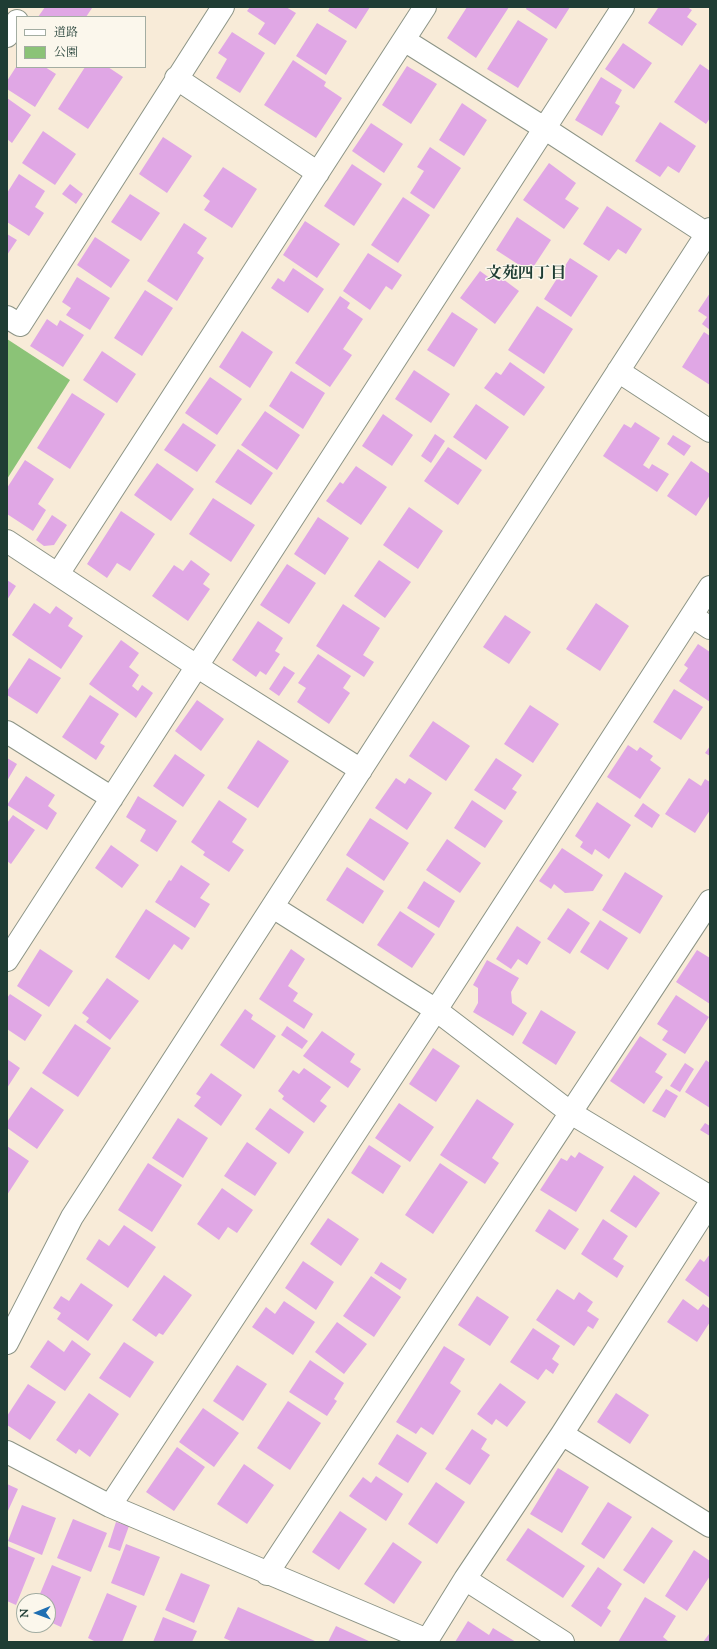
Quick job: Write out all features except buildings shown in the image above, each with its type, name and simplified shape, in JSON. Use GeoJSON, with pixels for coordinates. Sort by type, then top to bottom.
{"type":"FeatureCollection","features":[{"type":"Feature","properties":{"kind":"street"},"geometry":{"type":"LineString","coordinates":[[20,16],[26,7]]}},
{"type":"Feature","properties":{"kind":"street"},"geometry":{"type":"LineString","coordinates":[[7,317],[20,325],[176,78],[223,7]]}},
{"type":"Feature","properties":{"kind":"street"},"geometry":{"type":"LineString","coordinates":[[58,574],[425,7]]}},
{"type":"Feature","properties":{"kind":"street"},"geometry":{"type":"LineString","coordinates":[[7,960],[198,667],[623,7]]}},
{"type":"Feature","properties":{"kind":"street"},"geometry":{"type":"LineString","coordinates":[[7,36],[16,22]]}},
{"type":"Feature","properties":{"kind":"street"},"geometry":{"type":"LineString","coordinates":[[7,1343],[72,1217],[709,232],[404,40]]}},
{"type":"Feature","properties":{"kind":"street"},"geometry":{"type":"LineString","coordinates":[[176,78],[318,172]]}},
{"type":"Feature","properties":{"kind":"street"},"geometry":{"type":"LineString","coordinates":[[618,371],[710,431]]}},
{"type":"Feature","properties":{"kind":"street"},"geometry":{"type":"LineString","coordinates":[[7,541],[198,667],[361,770]]}},
{"type":"Feature","properties":{"kind":"street"},"geometry":{"type":"LineString","coordinates":[[110,1506],[436,1010],[710,587]]}},
{"type":"Feature","properties":{"kind":"street"},"geometry":{"type":"LineString","coordinates":[[692,616],[710,628]]}},
{"type":"Feature","properties":{"kind":"street"},"geometry":{"type":"LineString","coordinates":[[7,732],[112,798]]}},
{"type":"Feature","properties":{"kind":"street"},"geometry":{"type":"LineString","coordinates":[[267,1574],[710,900]]}},
{"type":"Feature","properties":{"kind":"street"},"geometry":{"type":"LineString","coordinates":[[273,907],[436,1010],[571,1113],[710,1197]]}},
{"type":"Feature","properties":{"kind":"street"},"geometry":{"type":"LineString","coordinates":[[7,1452],[110,1506],[427,1641],[465,1579],[562,1434],[710,1203]]}},
{"type":"Feature","properties":{"kind":"street"},"geometry":{"type":"LineString","coordinates":[[562,1434],[708,1520]]}},
{"type":"Feature","properties":{"kind":"street"},"geometry":{"type":"LineString","coordinates":[[465,1579],[563,1642]]}},
{"type":"Feature","properties":{"kind":"green space"},"geometry":{"type":"Polygon","coordinates":[[[7,339],[70,380],[7,479],[7,339]]]}},
{"type":"Feature","properties":{"kind":"district","name":"文苑四丁目"},"geometry":{"type":"Point","coordinates":[526,275]}}]}
